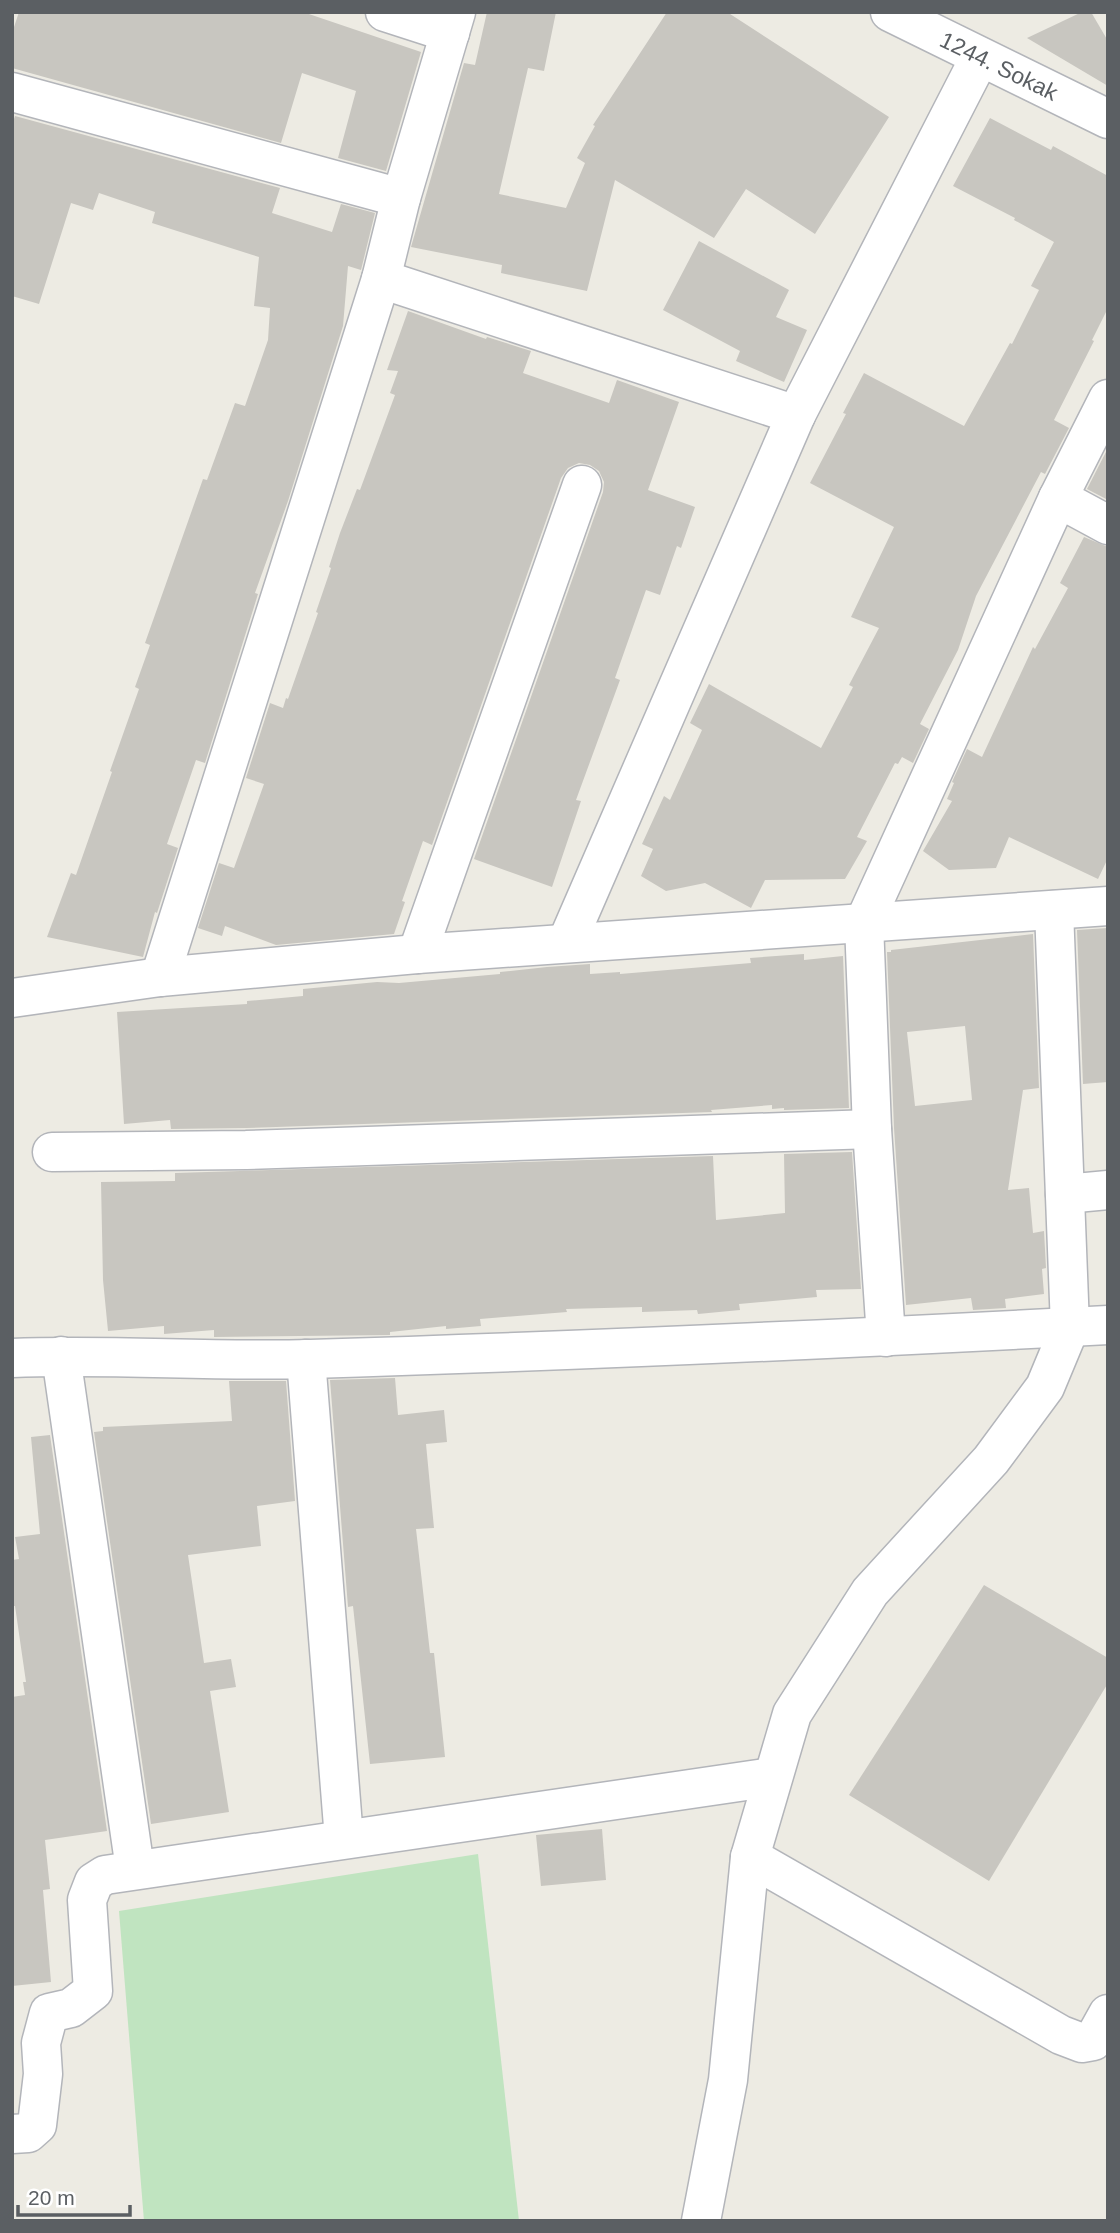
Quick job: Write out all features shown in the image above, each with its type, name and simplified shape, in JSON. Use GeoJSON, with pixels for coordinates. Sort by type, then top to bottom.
{"type":"FeatureCollection","features":[{"type":"Feature","properties":{"kind":"street"},"geometry":{"type":"LineString","coordinates":[[160,977],[381,279],[401,198],[453,22],[385,12]]}},
{"type":"Feature","properties":{"kind":"street","name":"1244. Sokak"},"geometry":{"type":"LineString","coordinates":[[890,12],[1108,119]]}},
{"type":"Feature","properties":{"kind":"street"},"geometry":{"type":"LineString","coordinates":[[566,942],[796,415],[980,57]]}},
{"type":"Feature","properties":{"kind":"street"},"geometry":{"type":"LineString","coordinates":[[12,92],[401,198]]}},
{"type":"Feature","properties":{"kind":"street"},"geometry":{"type":"LineString","coordinates":[[381,279],[796,415]]}},
{"type":"Feature","properties":{"kind":"street"},"geometry":{"type":"LineString","coordinates":[[886,1337],[864,923],[1059,498],[1108,399]]}},
{"type":"Feature","properties":{"kind":"street"},"geometry":{"type":"LineString","coordinates":[[417,954],[582,485]]}},
{"type":"Feature","properties":{"kind":"street"},"geometry":{"type":"LineString","coordinates":[[1059,498],[1108,525]]}},
{"type":"Feature","properties":{"kind":"street"},"geometry":{"type":"LineString","coordinates":[[12,999],[160,977],[417,954],[1108,906]]}},
{"type":"Feature","properties":{"kind":"street"},"geometry":{"type":"LineString","coordinates":[[701,2221],[728,2080],[750,1857],[792,1714],[870,1592],[991,1460],[1045,1387],[1070,1327],[1054,910]]}},
{"type":"Feature","properties":{"kind":"street"},"geometry":{"type":"LineString","coordinates":[[51,1152],[246,1150],[873,1129]]}},
{"type":"Feature","properties":{"kind":"street"},"geometry":{"type":"LineString","coordinates":[[1065,1194],[1108,1190]]}},
{"type":"Feature","properties":{"kind":"street"},"geometry":{"type":"LineString","coordinates":[[12,1358],[61,1356],[306,1359],[886,1337],[1108,1325]]}},
{"type":"Feature","properties":{"kind":"street"},"geometry":{"type":"LineString","coordinates":[[61,1356],[135,1869]]}},
{"type":"Feature","properties":{"kind":"street"},"geometry":{"type":"LineString","coordinates":[[306,1359],[344,1839]]}},
{"type":"Feature","properties":{"kind":"street"},"geometry":{"type":"LineString","coordinates":[[12,2134],[28,2133],[37,2126],[43,2074],[41,2043],[48,2013],[71,2008],[93,1992],[87,1900],[94,1882],[106,1875],[772,1777]]}},
{"type":"Feature","properties":{"kind":"street"},"geometry":{"type":"LineString","coordinates":[[750,1857],[1060,2035],[1082,2043],[1093,2041],[1108,2014]]}},
{"type":"Feature","properties":{"kind":"green space"},"geometry":{"type":"Polygon","coordinates":[[[478,1854],[519,2221],[144,2221],[119,1911],[478,1854]]]}},
{"type":"Feature","properties":{"kind":"building"},"geometry":{"type":"Polygon","coordinates":[[[19,12],[303,12],[421,52],[386,171],[338,158],[356,91],[302,73],[281,143],[12,68],[12,33],[19,12]]]}},
{"type":"Feature","properties":{"kind":"building"},"geometry":{"type":"Polygon","coordinates":[[[487,12],[556,12],[544,71],[528,68],[499,194],[566,208],[585,163],[577,158],[595,126],[593,125],[667,12],[727,12],[889,117],[815,234],[746,189],[714,238],[615,180],[587,291],[501,273],[502,265],[411,247],[464,63],[475,65],[487,12]]]}},
{"type":"Feature","properties":{"kind":"building"},"geometry":{"type":"Polygon","coordinates":[[[1082,12],[1091,12],[1108,41],[1108,86],[1027,38],[1082,12]]]}},
{"type":"Feature","properties":{"kind":"building"},"geometry":{"type":"Polygon","coordinates":[[[15,116],[280,188],[272,213],[332,232],[341,204],[375,213],[361,270],[348,266],[343,326],[288,501],[255,593],[258,594],[205,763],[196,760],[167,844],[178,848],[157,913],[155,912],[143,957],[47,937],[71,873],[76,875],[112,772],[110,771],[139,689],[135,687],[150,645],[145,643],[203,479],[207,480],[235,403],[245,406],[268,340],[270,308],[254,306],[259,257],[152,223],[155,212],[99,193],[93,210],[71,203],[39,304],[12,296],[12,125],[15,116]]]}},
{"type":"Feature","properties":{"kind":"building"},"geometry":{"type":"Polygon","coordinates":[[[990,118],[1051,150],[1053,146],[1108,176],[1108,308],[1054,420],[1069,428],[1045,474],[1041,472],[976,596],[958,650],[920,724],[929,729],[913,763],[902,757],[898,764],[895,763],[857,837],[867,841],[845,879],[765,880],[751,908],[705,883],[666,891],[641,876],[653,849],[642,844],[664,796],[670,800],[702,730],[690,723],[709,684],[821,748],[853,687],[849,685],[879,628],[851,617],[894,527],[810,483],[864,373],[964,426],[1010,343],[1012,344],[1039,290],[1031,286],[1054,242],[953,186],[990,118]]]}},
{"type":"Feature","properties":{"kind":"building"},"geometry":{"type":"Polygon","coordinates":[[[699,241],[789,290],[776,317],[807,330],[784,382],[736,361],[740,351],[663,310],[699,241]]]}},
{"type":"Feature","properties":{"kind":"building"},"geometry":{"type":"Polygon","coordinates":[[[408,311],[486,339],[487,337],[531,351],[523,373],[609,403],[617,380],[679,402],[648,490],[695,507],[681,548],[677,546],[660,595],[646,590],[615,678],[620,680],[576,800],[581,801],[552,887],[474,859],[603,492],[604,482],[599,471],[590,465],[579,463],[568,468],[561,478],[432,845],[423,841],[402,901],[405,902],[394,934],[276,945],[225,926],[222,936],[198,928],[219,863],[234,868],[264,784],[246,778],[270,703],[283,708],[286,698],[288,699],[318,613],[316,612],[340,533],[357,489],[360,490],[395,395],[390,393],[398,371],[387,370],[408,311]]]}},
{"type":"Feature","properties":{"kind":"building"},"geometry":{"type":"Polygon","coordinates":[[[1108,448],[1108,500],[1087,489],[1108,448]]]}},
{"type":"Feature","properties":{"kind":"building"},"geometry":{"type":"Polygon","coordinates":[[[1084,537],[1108,547],[1108,858],[1098,879],[1009,837],[996,868],[949,870],[923,851],[952,801],[947,799],[967,749],[982,757],[1033,647],[1035,649],[1068,588],[1060,583],[1084,537]]]}},
{"type":"Feature","properties":{"kind":"building"},"geometry":{"type":"Polygon","coordinates":[[[1108,928],[1108,1082],[1083,1084],[1077,930],[1108,928]]]}},
{"type":"Feature","properties":{"kind":"building"},"geometry":{"type":"Polygon","coordinates":[[[1033,934],[1039,1088],[1023,1090],[1008,1190],[1029,1188],[1033,1233],[1044,1231],[1044,1294],[1005,1299],[1006,1308],[973,1310],[971,1298],[906,1305],[894,1128],[887,952],[1033,934]],[[965,1026],[907,1032],[915,1106],[972,1100],[965,1026]]]}},
{"type":"Feature","properties":{"kind":"building"},"geometry":{"type":"Polygon","coordinates":[[[804,954],[804,960],[843,956],[849,1108],[784,1110],[772,1109],[772,1105],[711,1110],[712,1112],[246,1128],[171,1129],[170,1120],[124,1124],[117,1012],[247,1004],[247,1001],[303,996],[303,989],[500,974],[547,967],[590,964],[590,974],[620,974],[751,963],[750,958],[804,954]]]}},
{"type":"Feature","properties":{"kind":"building"},"geometry":{"type":"Polygon","coordinates":[[[852,1152],[861,1289],[816,1290],[817,1297],[739,1304],[740,1310],[698,1314],[697,1310],[642,1312],[642,1307],[566,1309],[567,1312],[480,1319],[481,1326],[446,1329],[446,1326],[390,1332],[390,1335],[214,1337],[214,1330],[164,1334],[164,1326],[108,1331],[103,1280],[101,1182],[175,1181],[175,1173],[713,1156],[716,1220],[785,1213],[784,1154],[852,1152]]]}},
{"type":"Feature","properties":{"kind":"building"},"geometry":{"type":"Polygon","coordinates":[[[395,1378],[398,1415],[444,1410],[447,1442],[426,1444],[434,1528],[416,1529],[430,1653],[434,1653],[445,1757],[370,1764],[353,1606],[348,1607],[330,1380],[395,1378]]]}},
{"type":"Feature","properties":{"kind":"building"},"geometry":{"type":"Polygon","coordinates":[[[229,1381],[286,1381],[295,1501],[257,1506],[261,1546],[188,1555],[204,1663],[231,1659],[236,1687],[210,1691],[229,1812],[151,1824],[94,1432],[103,1431],[103,1427],[232,1421],[229,1381]]]}},
{"type":"Feature","properties":{"kind":"building"},"geometry":{"type":"Polygon","coordinates":[[[50,1435],[107,1831],[45,1840],[50,1889],[43,1890],[51,1982],[12,1986],[12,1697],[25,1695],[23,1682],[26,1682],[15,1606],[12,1606],[12,1560],[19,1559],[15,1537],[40,1534],[31,1437],[50,1435]]]}},
{"type":"Feature","properties":{"kind":"building"},"geometry":{"type":"Polygon","coordinates":[[[984,1585],[1108,1658],[1108,1683],[989,1881],[849,1795],[984,1585]]]}},
{"type":"Feature","properties":{"kind":"building"},"geometry":{"type":"Polygon","coordinates":[[[602,1829],[606,1880],[541,1886],[536,1835],[602,1829]]]}}]}
